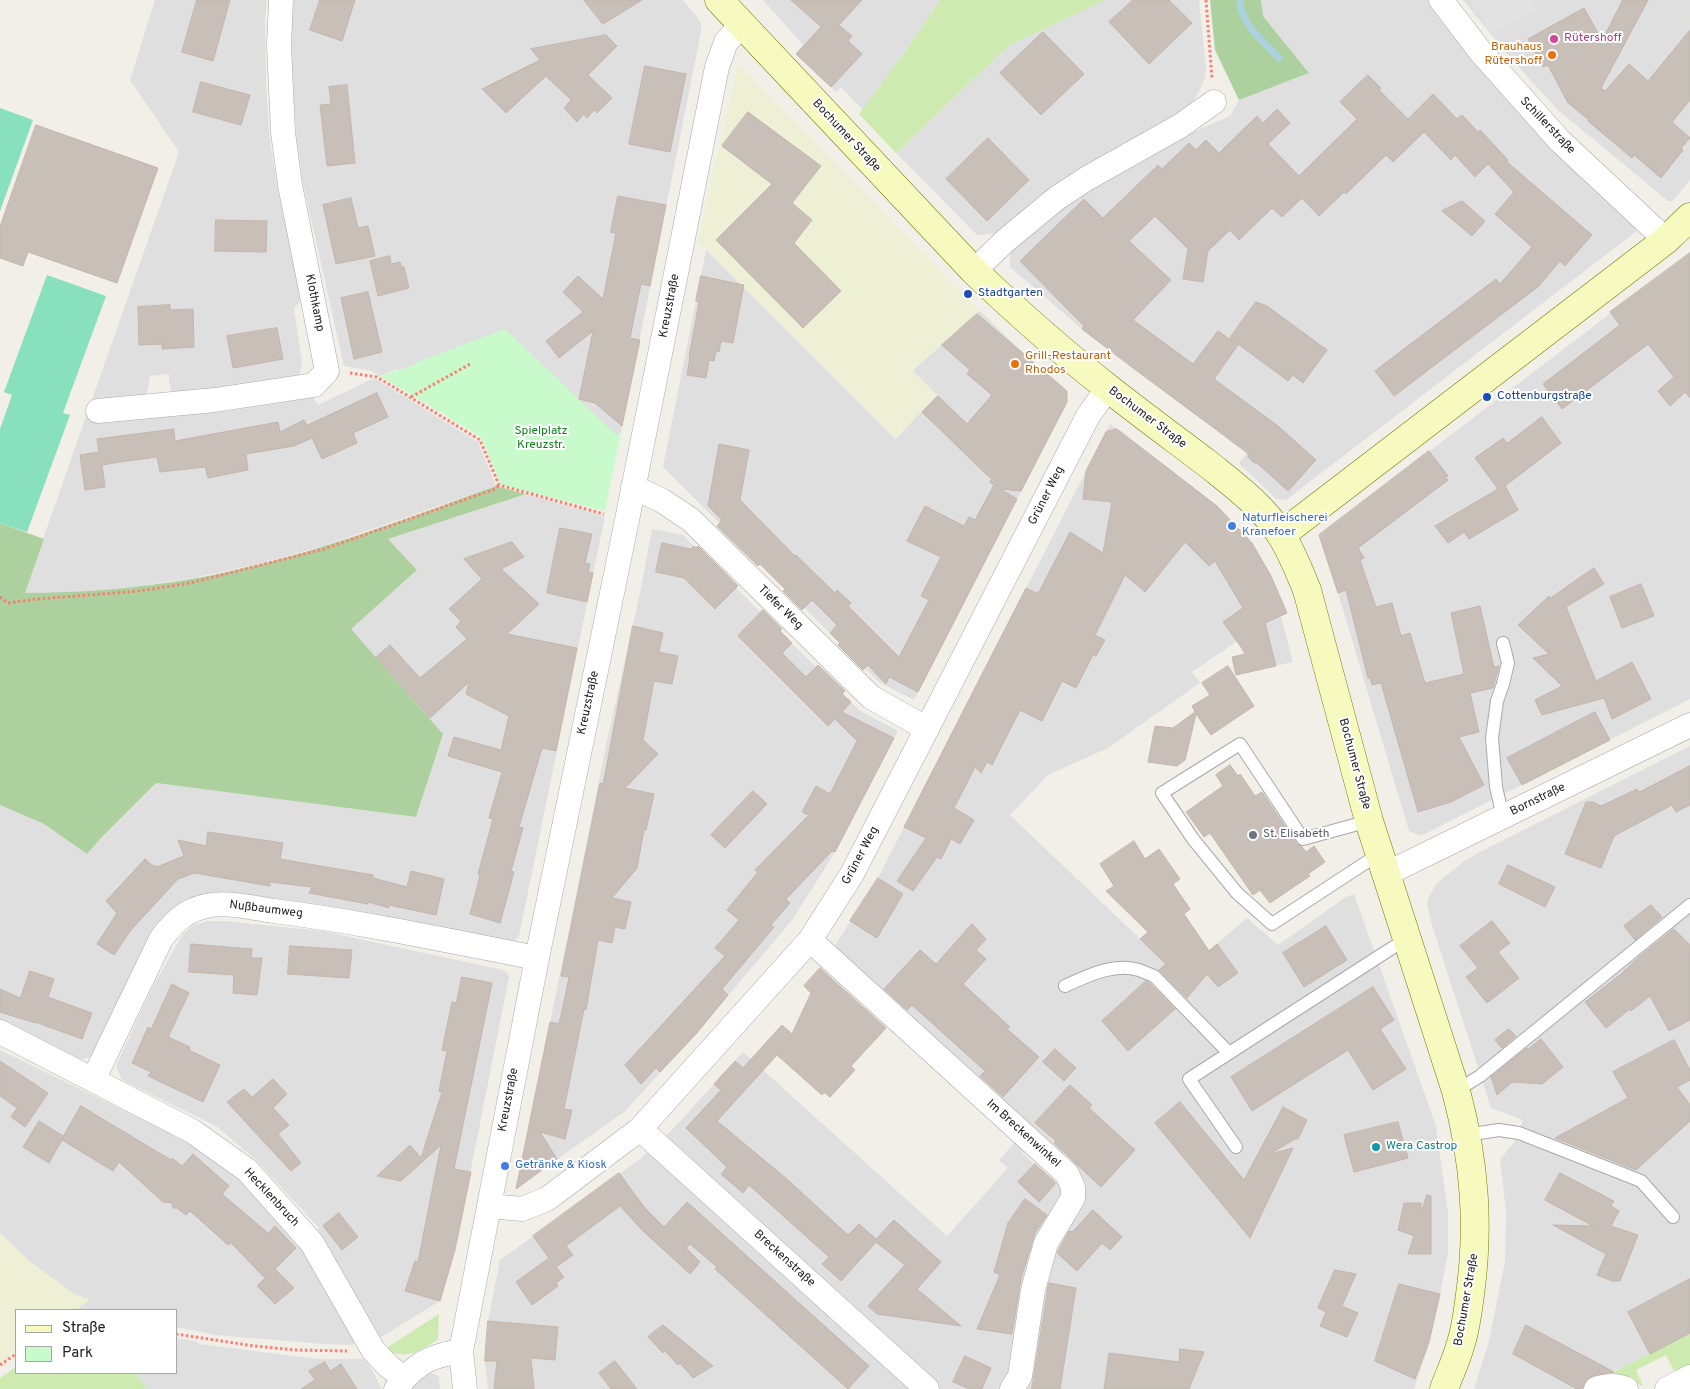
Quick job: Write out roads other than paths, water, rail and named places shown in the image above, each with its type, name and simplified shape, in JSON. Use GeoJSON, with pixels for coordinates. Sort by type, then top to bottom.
{"type":"FeatureCollection","features":[{"type":"Feature","properties":{"kind":"main road","name":"Bochumer Straße"},"geometry":{"type":"LineString","coordinates":[[719,0],[974,271],[1020,314],[1108,388],[1241,490],[1266,515],[1281,535],[1292,556],[1307,590],[1369,821],[1456,1091],[1466,1134],[1471,1163],[1476,1220],[1474,1266],[1461,1346],[1444,1389]]}},
{"type":"Feature","properties":{"kind":"main road"},"geometry":{"type":"LineString","coordinates":[[1281,535],[1666,240],[1690,217]]}},
{"type":"Feature","properties":{"kind":"street","name":"Klothkamp"},"geometry":{"type":"LineString","coordinates":[[98,411],[215,400],[314,385],[327,371],[290,185],[283,132],[278,46],[281,0]]}},
{"type":"Feature","properties":{"kind":"street","name":"Schillerstraße"},"geometry":{"type":"LineString","coordinates":[[1441,0],[1480,51],[1560,141],[1666,240]]}},
{"type":"Feature","properties":{"kind":"street","name":"Kreuzstraße"},"geometry":{"type":"LineString","coordinates":[[465,1389],[461,1351],[536,958],[634,487],[718,67],[726,42],[741,25]]}},
{"type":"Feature","properties":{"kind":"street"},"geometry":{"type":"LineString","coordinates":[[974,271],[1005,241],[1057,198],[1086,179],[1180,126],[1214,102]]}},
{"type":"Feature","properties":{"kind":"street","name":"Grüner Weg"},"geometry":{"type":"LineString","coordinates":[[489,1206],[522,1209],[547,1198],[640,1129],[810,940],[852,874],[1088,416],[1108,388]]}},
{"type":"Feature","properties":{"kind":"street","name":"Tiefer Weg"},"geometry":{"type":"LineString","coordinates":[[634,487],[661,500],[691,520],[871,697],[927,729]]}},
{"type":"Feature","properties":{"kind":"street","name":"Bornstraße"},"geometry":{"type":"LineString","coordinates":[[1383,864],[1503,817],[1690,725]]}},
{"type":"Feature","properties":{"kind":"street","name":"Nußbaumweg"},"geometry":{"type":"LineString","coordinates":[[93,1080],[161,939],[173,923],[188,912],[206,906],[224,905],[323,917],[536,958]]}},
{"type":"Feature","properties":{"kind":"street","name":"Im Breckenwinkel"},"geometry":{"type":"LineString","coordinates":[[810,940],[1071,1180],[1073,1198],[1046,1243],[1033,1290],[1020,1376],[1012,1389]]}},
{"type":"Feature","properties":{"kind":"street","name":"Hecklenbruch"},"geometry":{"type":"LineString","coordinates":[[0,1032],[192,1131],[247,1170],[312,1243],[373,1350],[388,1366],[400,1384],[418,1364],[430,1358],[461,1351]]}},
{"type":"Feature","properties":{"kind":"street","name":"Breckenstraße"},"geometry":{"type":"LineString","coordinates":[[640,1129],[927,1389]]}},
{"type":"Feature","properties":{"kind":"street"},"geometry":{"type":"LineString","coordinates":[[1667,1389],[1690,1377]]}},
{"type":"Feature","properties":{"kind":"street"},"geometry":{"type":"LineString","coordinates":[[1596,1389],[1605,1386],[1619,1386],[1626,1389]]}},
{"type":"Feature","properties":{"kind":"lane"},"geometry":{"type":"LineString","coordinates":[[1503,643],[1508,663],[1497,701],[1492,738],[1496,787],[1503,817]]}},
{"type":"Feature","properties":{"kind":"lane"},"geometry":{"type":"LineString","coordinates":[[1369,821],[1303,839],[1240,744],[1162,793],[1193,839],[1237,892],[1272,924],[1383,864]]}},
{"type":"Feature","properties":{"kind":"lane"},"geometry":{"type":"LineString","coordinates":[[1456,1091],[1480,1076],[1690,905]]}},
{"type":"Feature","properties":{"kind":"lane"},"geometry":{"type":"LineString","coordinates":[[1236,1147],[1189,1079],[1406,939]]}},
{"type":"Feature","properties":{"kind":"lane"},"geometry":{"type":"LineString","coordinates":[[1065,986],[1090,975],[1116,968],[1138,969],[1154,976],[1229,1053]]}},
{"type":"Feature","properties":{"kind":"lane"},"geometry":{"type":"LineString","coordinates":[[1466,1134],[1499,1130],[1519,1133],[1642,1181],[1673,1217]]}},
{"type":"Feature","properties":{"kind":"waterway"},"geometry":{"type":"LineString","coordinates":[[1240,0],[1241,9],[1248,25],[1279,58]]}},
{"type":"Feature","properties":{"kind":"place","name":"Rütershoff"},"geometry":{"type":"Point","coordinates":[1554,39]}},
{"type":"Feature","properties":{"kind":"place","name":"Brauhaus Rütershoff"},"geometry":{"type":"Point","coordinates":[1552,55]}},
{"type":"Feature","properties":{"kind":"place","name":"Stadtgarten"},"geometry":{"type":"Point","coordinates":[968,294]}},
{"type":"Feature","properties":{"kind":"place","name":"Grill-Restaurant Rhodos"},"geometry":{"type":"Point","coordinates":[1015,364]}},
{"type":"Feature","properties":{"kind":"place","name":"Cottenburgstraße"},"geometry":{"type":"Point","coordinates":[1487,397]}},
{"type":"Feature","properties":{"kind":"place","name":"Naturfleischerei Kranefoer"},"geometry":{"type":"Point","coordinates":[1232,526]}},
{"type":"Feature","properties":{"kind":"place","name":"St. Elisabeth"},"geometry":{"type":"Point","coordinates":[1253,835]}},
{"type":"Feature","properties":{"kind":"place","name":"Wera Castrop"},"geometry":{"type":"Point","coordinates":[1376,1147]}},
{"type":"Feature","properties":{"kind":"place","name":"Getränke & Kiosk"},"geometry":{"type":"Point","coordinates":[505,1166]}},
{"type":"Feature","properties":{"kind":"park label","name":"Spielplatz Kreuzstr."},"geometry":{"type":"Point","coordinates":[541,439]}}]}
